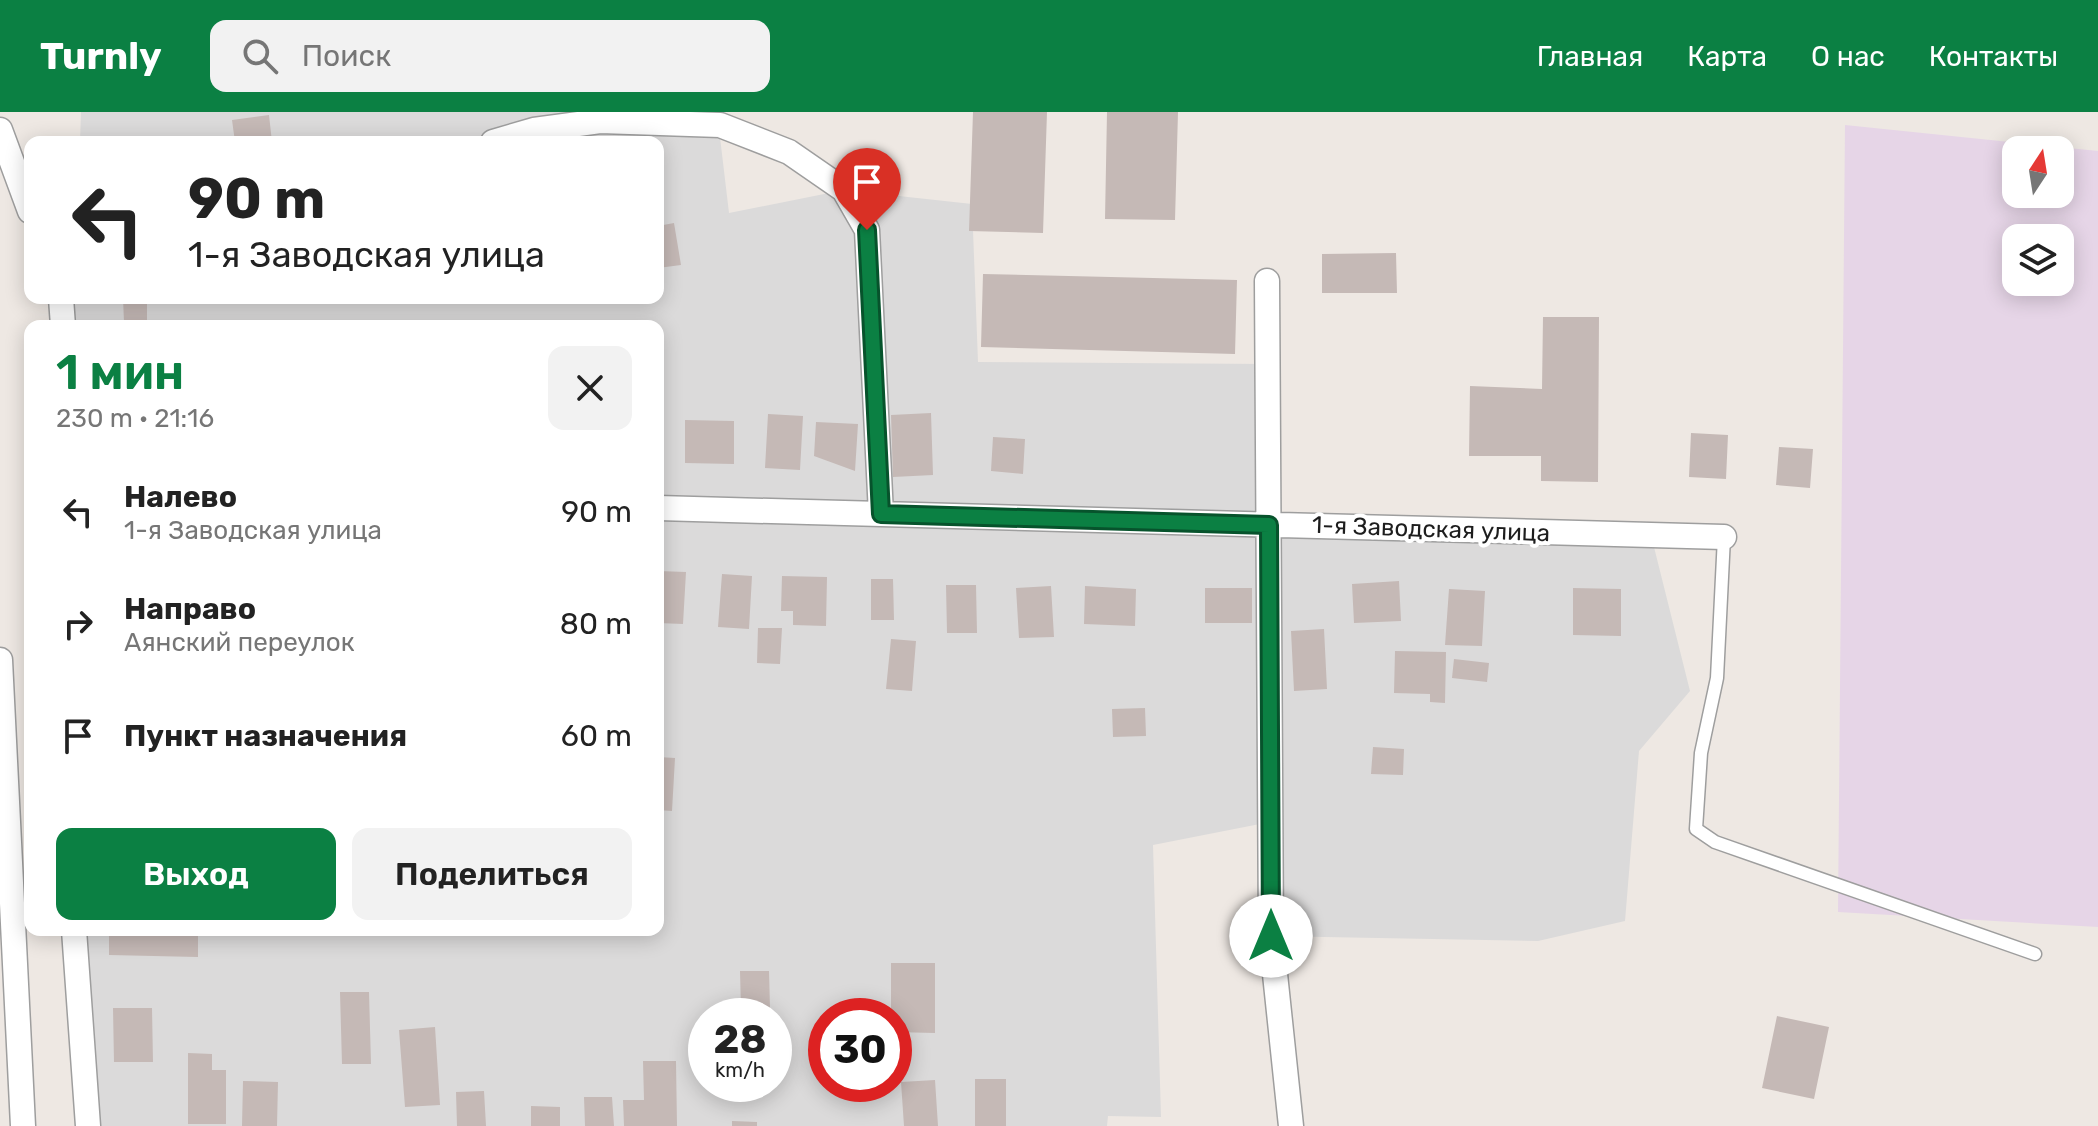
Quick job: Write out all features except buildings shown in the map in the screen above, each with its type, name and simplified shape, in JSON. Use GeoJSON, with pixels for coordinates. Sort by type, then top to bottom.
{"type":"FeatureCollection","features":[{"type":"Feature","properties":{"kind":"street"},"geometry":{"type":"LineString","coordinates":[[514,136],[534,130],[600,121],[720,125],[789,152],[844,190],[867,230],[881,514]]}},
{"type":"Feature","properties":{"kind":"street"},"geometry":{"type":"LineString","coordinates":[[0,130],[24,195]]}},
{"type":"Feature","properties":{"kind":"street"},"geometry":{"type":"LineString","coordinates":[[1267,281],[1271,936],[1291,1126]]}},
{"type":"Feature","properties":{"kind":"street","name":"1-я Заводская улица"},"geometry":{"type":"LineString","coordinates":[[664,508],[1724,537]]}},
{"type":"Feature","properties":{"kind":"street"},"geometry":{"type":"LineString","coordinates":[[0,660],[23,1126]]}},
{"type":"Feature","properties":{"kind":"street"},"geometry":{"type":"LineString","coordinates":[[74,936],[88,1126]]}},
{"type":"Feature","properties":{"kind":"lane"},"geometry":{"type":"LineString","coordinates":[[1724,537],[1717,678],[1701,753],[1696,829],[1715,842],[2035,954]]}},
{"type":"Feature","properties":{"kind":"shaded area"},"geometry":{"type":"Polygon","coordinates":[[[81,112],[717,112],[729,213],[844,190],[972,204],[978,362],[1268,364],[1270,525],[1651,535],[1690,691],[1639,751],[1625,921],[1538,941],[1271,936],[1270,822],[1153,845],[1161,1117],[1108,1116],[1107,1126],[88,1126],[74,936],[664,936],[664,320],[63,320],[61,304],[664,304],[664,136],[80,136],[81,112]]]}},
{"type":"Feature","properties":{"kind":"shaded area"},"geometry":{"type":"Polygon","coordinates":[[[1845,125],[2002,141],[2002,208],[2074,208],[2074,149],[2098,151],[2098,927],[1838,912],[1845,125]]]}},
{"type":"Feature","properties":{"kind":"route"},"geometry":{"type":"LineString","coordinates":[[867,230],[881,514],[1269,525],[1271,936]]}}]}
